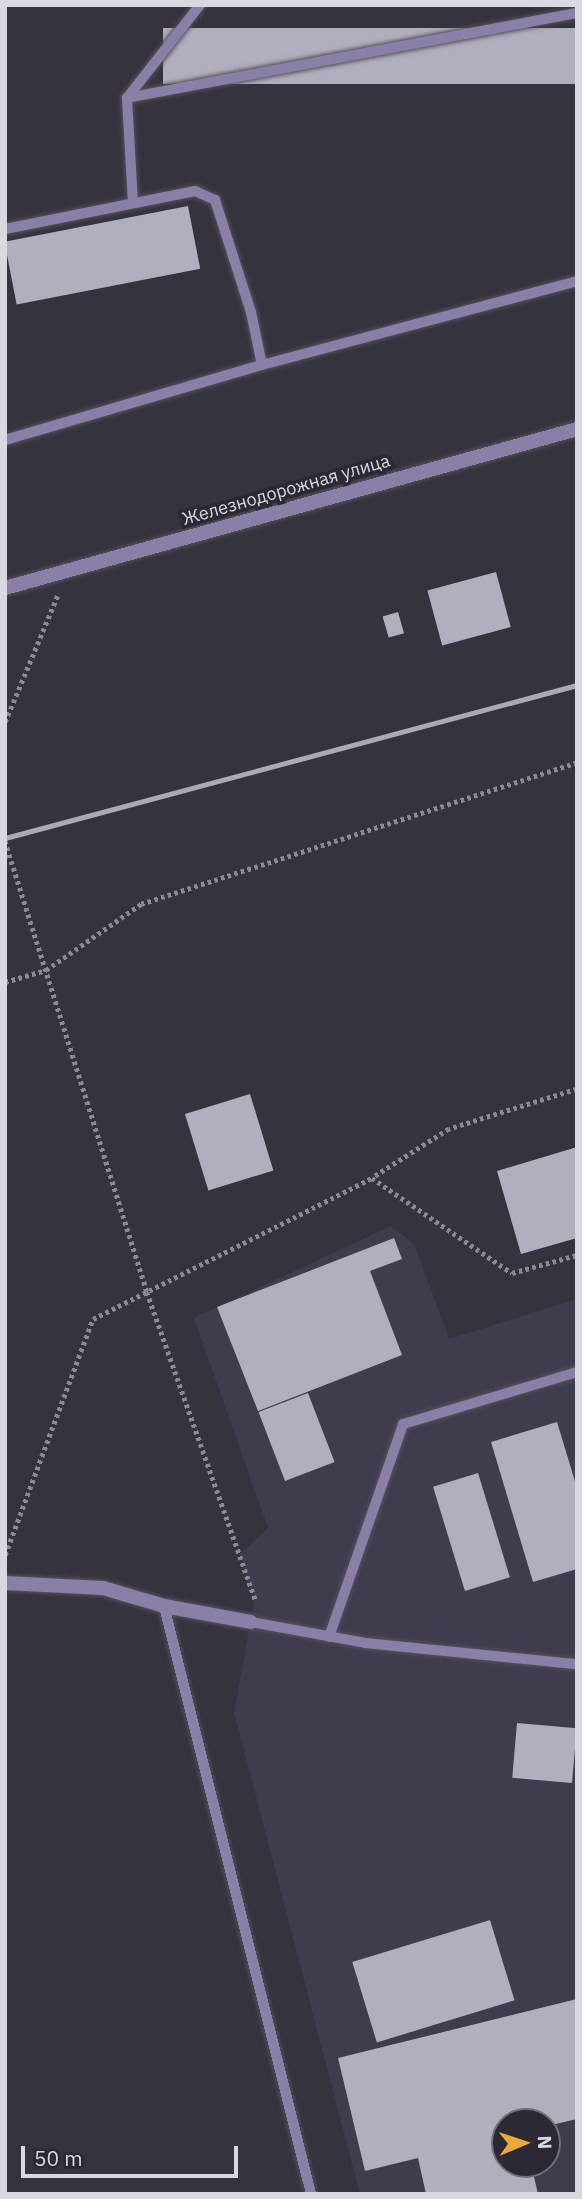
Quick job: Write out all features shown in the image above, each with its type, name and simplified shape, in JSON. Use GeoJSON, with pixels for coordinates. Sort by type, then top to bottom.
{"type":"FeatureCollection","features":[{"type":"Feature","properties":{"kind":"street","name":"Железнодорожная улица"},"geometry":{"type":"LineString","coordinates":[[5,588],[577,429]]}},
{"type":"Feature","properties":{"kind":"street"},"geometry":{"type":"LineString","coordinates":[[5,1583],[103,1588],[164,1606],[258,1624]]}},
{"type":"Feature","properties":{"kind":"lane"},"geometry":{"type":"LineString","coordinates":[[133,203],[127,99],[200,5]]}},
{"type":"Feature","properties":{"kind":"lane"},"geometry":{"type":"LineString","coordinates":[[127,99],[577,13]]}},
{"type":"Feature","properties":{"kind":"lane"},"geometry":{"type":"LineString","coordinates":[[5,229],[195,191],[215,200],[251,312],[262,365]]}},
{"type":"Feature","properties":{"kind":"lane"},"geometry":{"type":"LineString","coordinates":[[5,440],[262,365],[577,281]]}},
{"type":"Feature","properties":{"kind":"lane"},"geometry":{"type":"LineString","coordinates":[[329,1637],[404,1424],[577,1371]]}},
{"type":"Feature","properties":{"kind":"lane"},"geometry":{"type":"LineString","coordinates":[[164,1606],[312,2194]]}},
{"type":"Feature","properties":{"kind":"lane"},"geometry":{"type":"LineString","coordinates":[[258,1624],[365,1643],[577,1664]]}},
{"type":"Feature","properties":{"kind":"path"},"geometry":{"type":"LineString","coordinates":[[5,722],[67,571]]}},
{"type":"Feature","properties":{"kind":"path"},"geometry":{"type":"LineString","coordinates":[[5,982],[46,970],[141,904],[577,762]]}},
{"type":"Feature","properties":{"kind":"path"},"geometry":{"type":"LineString","coordinates":[[5,841],[147,1292],[258,1624]]}},
{"type":"Feature","properties":{"kind":"path"},"geometry":{"type":"LineString","coordinates":[[5,1555],[93,1319],[372,1178],[449,1129],[577,1089]]}},
{"type":"Feature","properties":{"kind":"path"},"geometry":{"type":"LineString","coordinates":[[372,1178],[512,1273],[577,1255]]}},
{"type":"Feature","properties":{"kind":"shaded area"},"geometry":{"type":"Polygon","coordinates":[[[391,1226],[414,1244],[449,1339],[577,1299],[577,2194],[360,2194],[234,1712],[254,1603],[240,1554],[268,1528],[194,1318],[391,1226]]]}},
{"type":"Feature","properties":{"kind":"building"},"geometry":{"type":"Polygon","coordinates":[[[163,28],[577,28],[577,84],[163,84],[163,28]]]}},
{"type":"Feature","properties":{"kind":"building"},"geometry":{"type":"Polygon","coordinates":[[[188,206],[200,269],[17,305],[5,242],[188,206]]]}},
{"type":"Feature","properties":{"kind":"building"},"geometry":{"type":"Polygon","coordinates":[[[496,572],[511,627],[442,645],[427,590],[496,572]]]}},
{"type":"Feature","properties":{"kind":"building"},"geometry":{"type":"Polygon","coordinates":[[[398,612],[404,633],[389,638],[383,616],[398,612]]]}},
{"type":"Feature","properties":{"kind":"building"},"geometry":{"type":"Polygon","coordinates":[[[250,1094],[273,1171],[208,1190],[185,1114],[250,1094]]]}},
{"type":"Feature","properties":{"kind":"building"},"geometry":{"type":"Polygon","coordinates":[[[577,1147],[577,1238],[521,1254],[497,1171],[577,1147]]]}},
{"type":"Feature","properties":{"kind":"building"},"geometry":{"type":"Polygon","coordinates":[[[394,1238],[402,1259],[370,1271],[402,1355],[258,1411],[217,1307],[394,1238]]]}},
{"type":"Feature","properties":{"kind":"building"},"geometry":{"type":"Polygon","coordinates":[[[308,1393],[335,1462],[285,1481],[259,1412],[308,1393]]]}},
{"type":"Feature","properties":{"kind":"building"},"geometry":{"type":"Polygon","coordinates":[[[557,1422],[577,1488],[577,1569],[533,1582],[491,1442],[557,1422]]]}},
{"type":"Feature","properties":{"kind":"building"},"geometry":{"type":"Polygon","coordinates":[[[478,1473],[510,1577],[465,1591],[433,1487],[478,1473]]]}},
{"type":"Feature","properties":{"kind":"building"},"geometry":{"type":"Polygon","coordinates":[[[517,1723],[577,1728],[572,1783],[512,1778],[517,1723]]]}},
{"type":"Feature","properties":{"kind":"building"},"geometry":{"type":"Polygon","coordinates":[[[490,1920],[515,2000],[377,2042],[352,1962],[490,1920]]]}},
{"type":"Feature","properties":{"kind":"building"},"geometry":{"type":"Polygon","coordinates":[[[577,1999],[577,2119],[561,2123],[561,2108],[491,2108],[491,2178],[534,2178],[538,2194],[426,2194],[418,2158],[365,2171],[338,2058],[577,1999]]]}},
{"type":"Feature","properties":{"kind":"railway"},"geometry":{"type":"LineString","coordinates":[[5,838],[577,685]]}}]}
